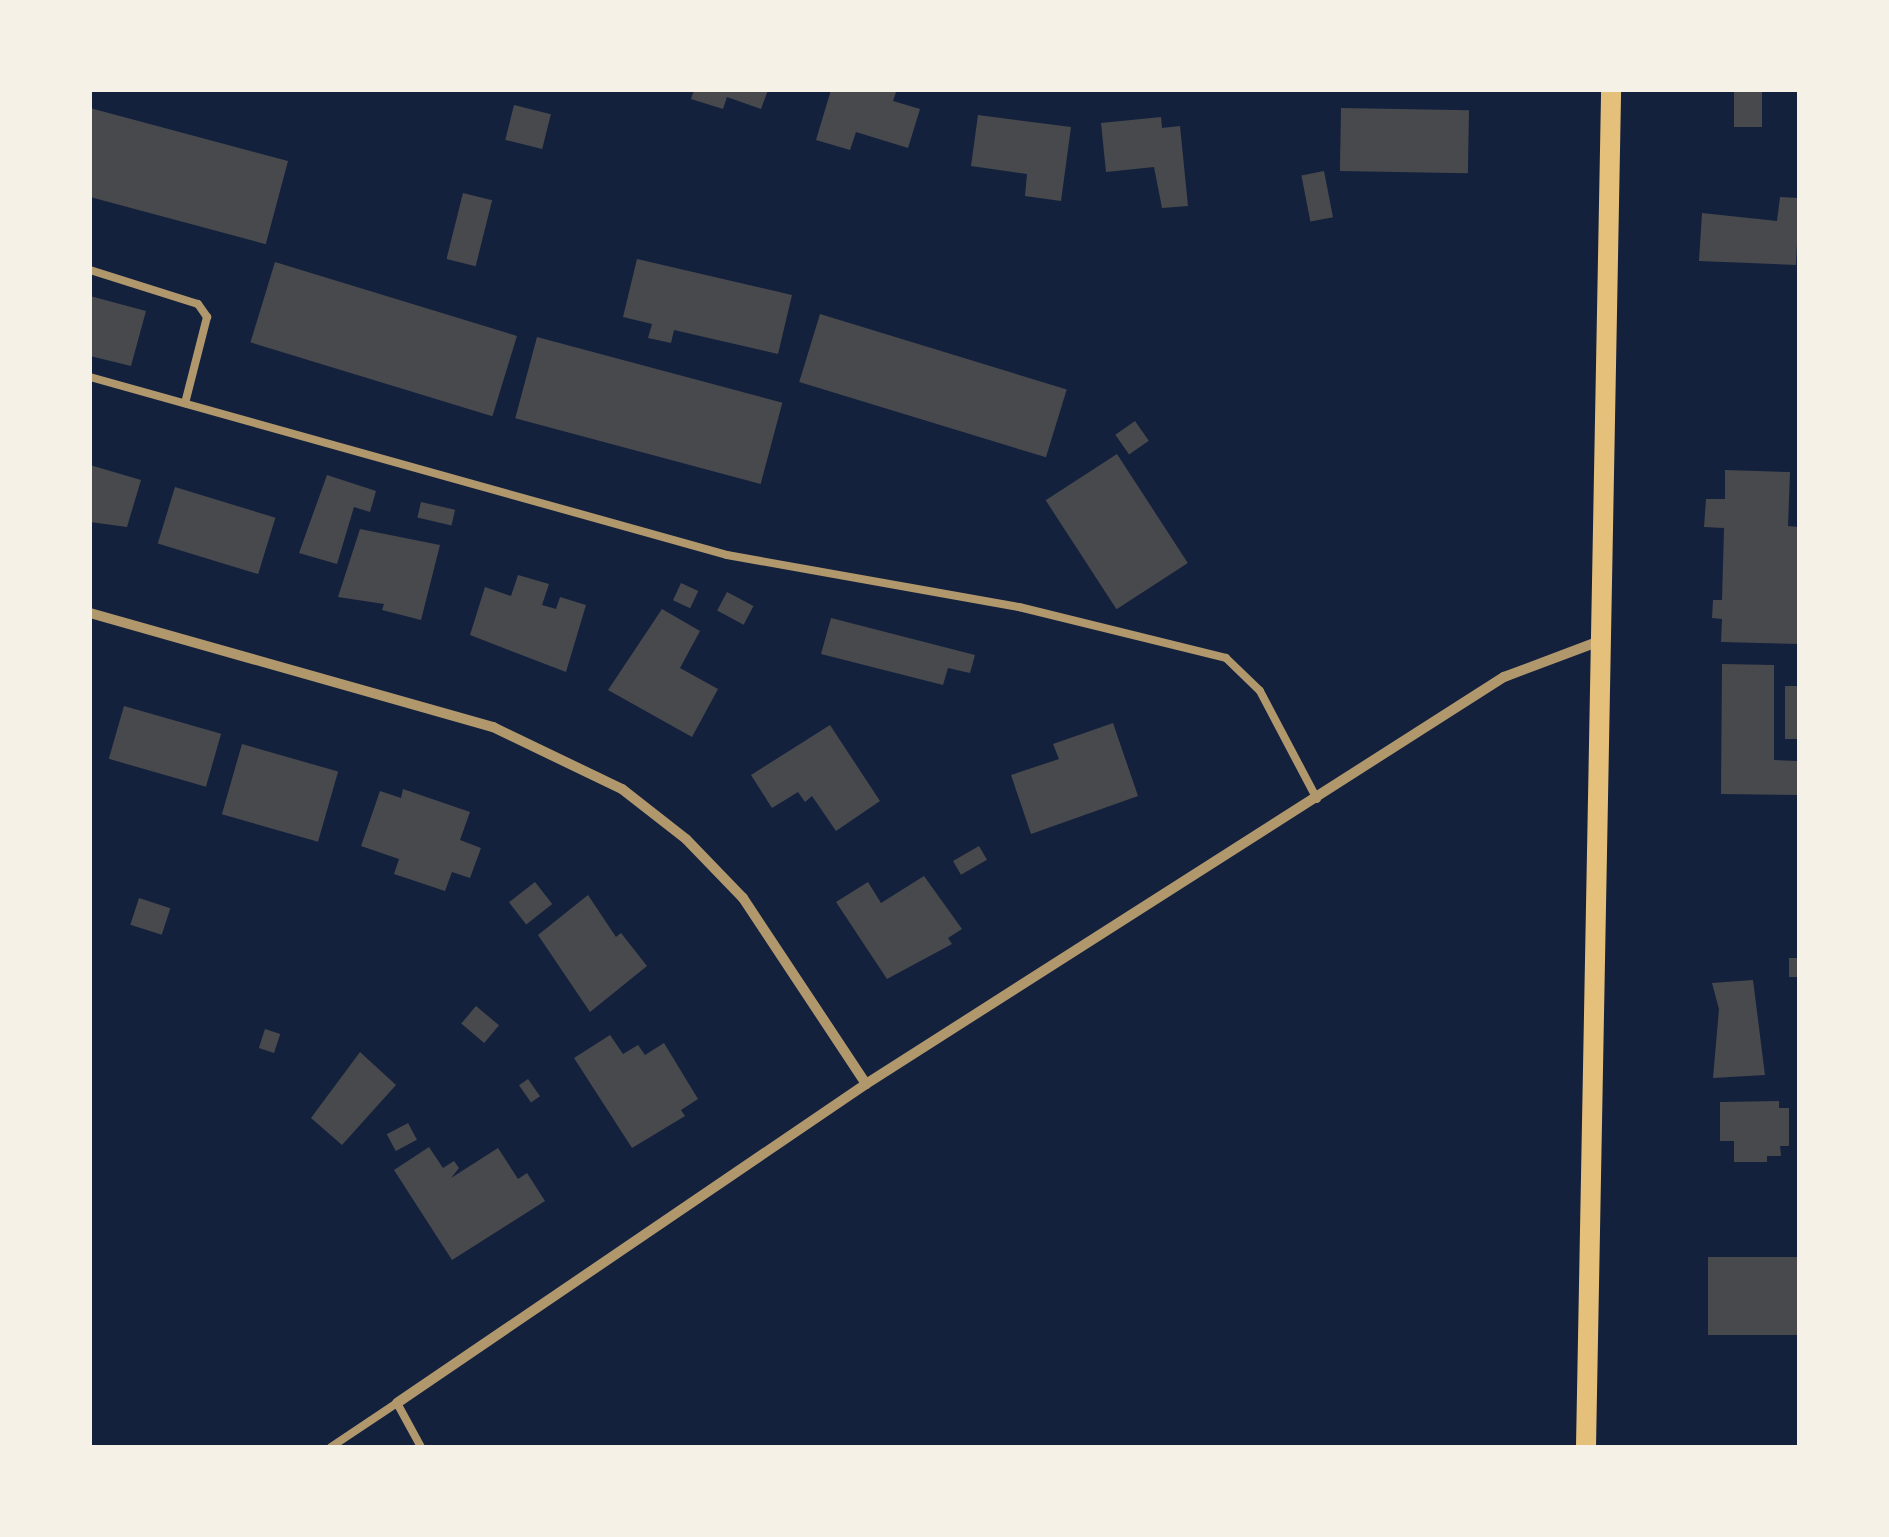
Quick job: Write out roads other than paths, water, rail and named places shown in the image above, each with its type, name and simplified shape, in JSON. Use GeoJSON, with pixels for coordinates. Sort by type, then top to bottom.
{"type":"FeatureCollection","features":[{"type":"Feature","properties":{"kind":"main road"},"geometry":{"type":"LineString","coordinates":[[1586,1447],[1611,90]]}},
{"type":"Feature","properties":{"kind":"street"},"geometry":{"type":"LineString","coordinates":[[90,613],[493,727],[622,788],[686,839],[742,898],[866,1084]]}},
{"type":"Feature","properties":{"kind":"street"},"geometry":{"type":"LineString","coordinates":[[397,1403],[866,1084],[1504,677],[1600,640]]}},
{"type":"Feature","properties":{"kind":"lane"},"geometry":{"type":"LineString","coordinates":[[90,270],[198,304],[207,317],[185,403]]}},
{"type":"Feature","properties":{"kind":"lane"},"geometry":{"type":"LineString","coordinates":[[90,377],[727,555],[1019,608],[1226,658],[1260,691],[1317,798]]}},
{"type":"Feature","properties":{"kind":"lane"},"geometry":{"type":"LineString","coordinates":[[331,1447],[397,1403],[420,1447]]}}]}
